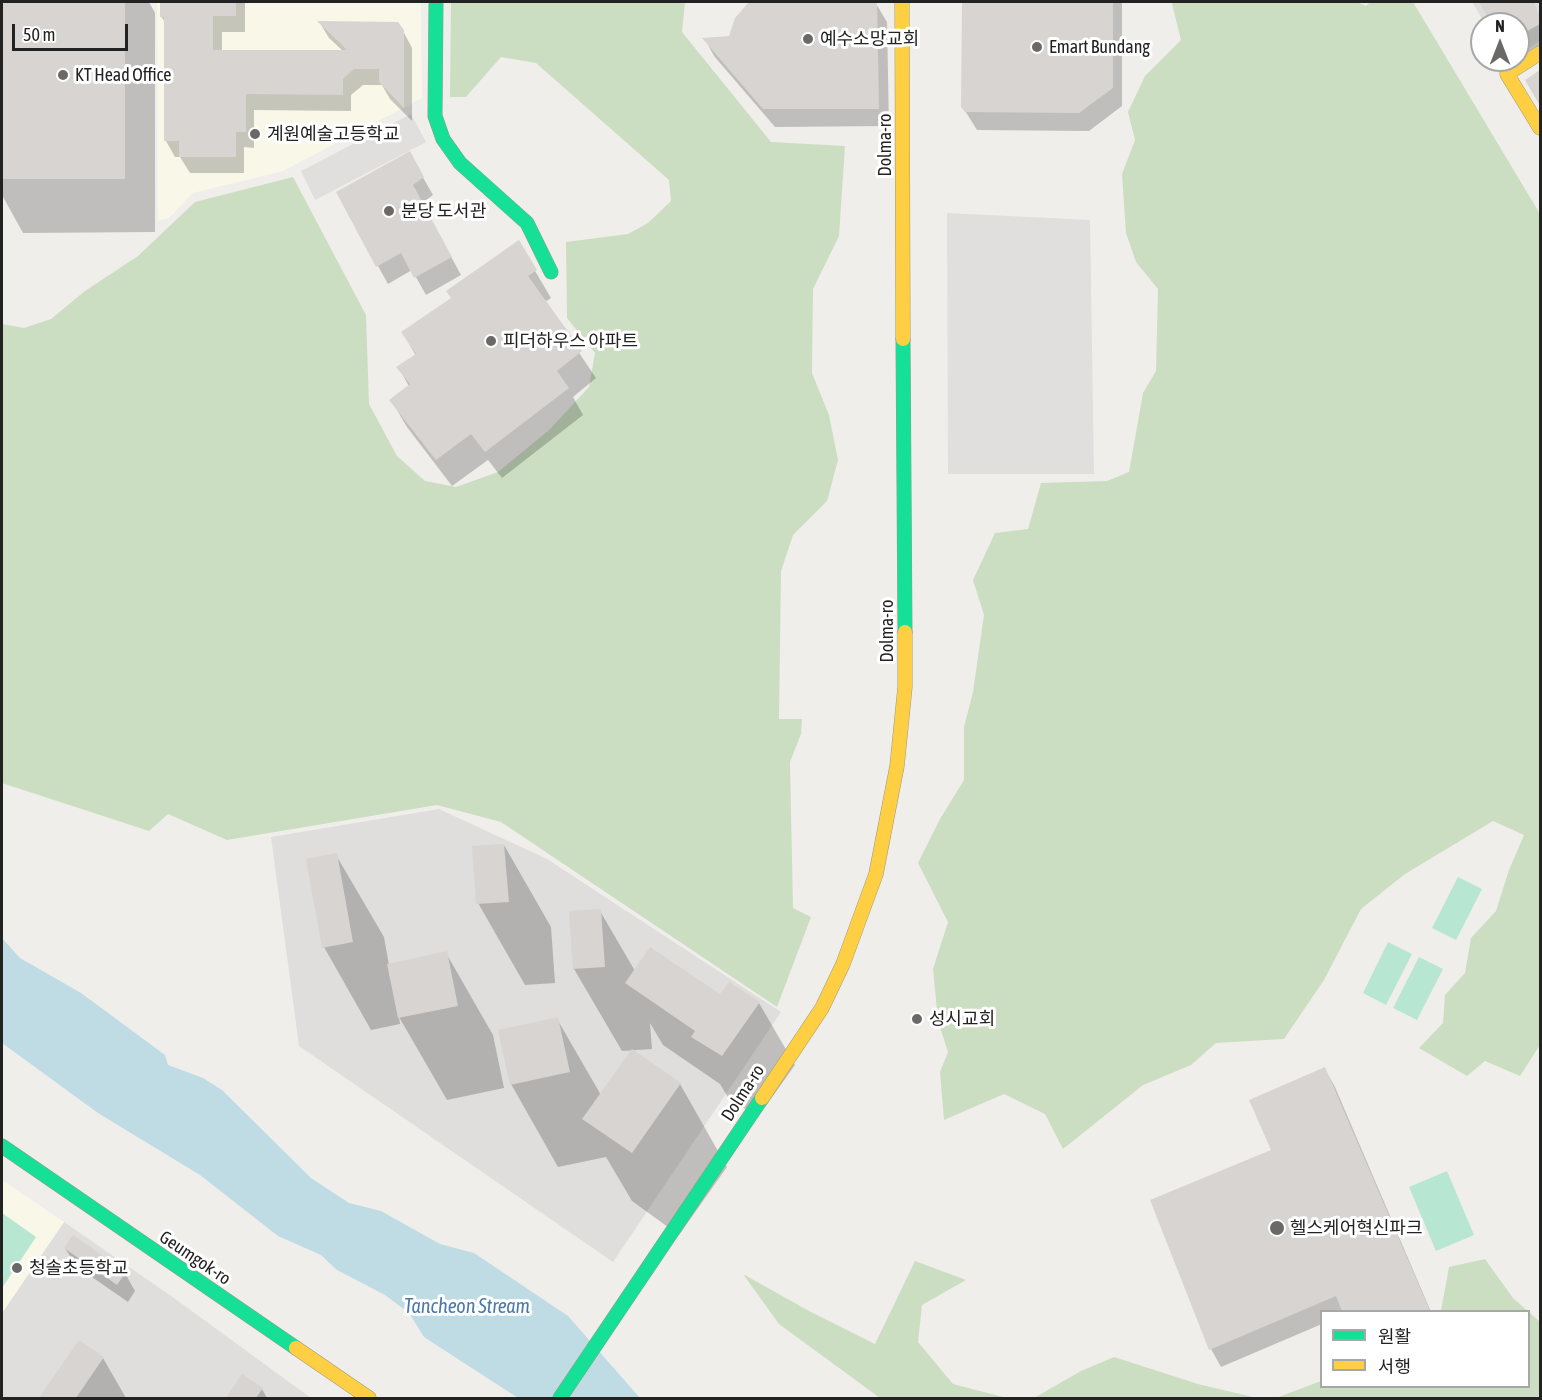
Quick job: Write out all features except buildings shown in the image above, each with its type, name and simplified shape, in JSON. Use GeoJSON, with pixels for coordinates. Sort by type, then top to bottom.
{"type":"FeatureCollection","features":[{"type":"Feature","properties":{"kind":"main road"},"geometry":{"type":"LineString","coordinates":[[436,2],[435,116],[443,139],[460,164],[527,223],[551,272]]}},
{"type":"Feature","properties":{"kind":"main road","name":"Dolma-ro"},"geometry":{"type":"LineString","coordinates":[[560,1398],[822,1008],[843,964],[876,874],[895,777],[905,687],[902,2]]}},
{"type":"Feature","properties":{"kind":"main road"},"geometry":{"type":"LineString","coordinates":[[1540,53],[1507,74],[1540,128]]}},
{"type":"Feature","properties":{"kind":"main road","name":"Geumgok-ro"},"geometry":{"type":"LineString","coordinates":[[2,1146],[369,1398]]}},
{"type":"Feature","properties":{"kind":"shaded area","name":"계원예술고등학교"},"geometry":{"type":"Polygon","coordinates":[[[157,2],[421,2],[422,98],[283,171],[193,193],[169,218],[158,221],[157,2]]]}},
{"type":"Feature","properties":{"kind":"shaded area"},"geometry":{"type":"Polygon","coordinates":[[[1472,2],[1540,2],[1540,41],[1530,48],[1530,12],[1478,12],[1472,2]]]}},
{"type":"Feature","properties":{"kind":"shaded area"},"geometry":{"type":"Polygon","coordinates":[[[411,114],[426,142],[315,200],[301,171],[411,114]]]}},
{"type":"Feature","properties":{"kind":"shaded area"},"geometry":{"type":"Polygon","coordinates":[[[947,213],[1090,220],[1094,474],[948,474],[947,213]]]}},
{"type":"Feature","properties":{"kind":"shaded area"},"geometry":{"type":"Polygon","coordinates":[[[439,809],[547,859],[781,1012],[613,1262],[299,1046],[271,837],[439,809]]]}},
{"type":"Feature","properties":{"kind":"shaded area","name":"청솔초등학교"},"geometry":{"type":"Polygon","coordinates":[[[2,1180],[64,1222],[2,1313],[2,1180]]]}},
{"type":"Feature","properties":{"kind":"shaded area"},"geometry":{"type":"Polygon","coordinates":[[[64,1222],[174,1298],[311,1398],[2,1398],[2,1313],[64,1222]]]}},
{"type":"Feature","properties":{"kind":"green space"},"geometry":{"type":"Polygon","coordinates":[[[451,2],[685,2],[682,32],[771,142],[845,146],[839,236],[813,289],[812,373],[829,415],[838,460],[827,501],[793,535],[781,571],[779,719],[802,719],[801,734],[790,762],[793,908],[811,917],[777,1007],[501,822],[437,805],[227,840],[168,814],[149,831],[2,783],[2,324],[24,328],[51,319],[85,291],[138,256],[195,202],[293,177],[366,315],[369,404],[397,456],[425,481],[456,487],[498,472],[549,430],[589,387],[595,353],[567,318],[566,242],[628,234],[648,223],[671,201],[669,180],[536,63],[501,57],[466,97],[450,97],[451,2]]]}},
{"type":"Feature","properties":{"kind":"green space"},"geometry":{"type":"Polygon","coordinates":[[[1174,2],[1357,2],[1366,6],[1370,2],[1413,2],[1540,214],[1540,1045],[1520,1076],[1485,1061],[1467,1076],[1419,1048],[1443,1023],[1445,995],[1465,973],[1471,938],[1496,911],[1509,870],[1524,835],[1493,821],[1405,874],[1361,909],[1324,980],[1284,1039],[1216,1043],[1191,1065],[1143,1085],[1063,1149],[1045,1114],[1004,1094],[944,1120],[940,1072],[948,1052],[938,1021],[933,969],[948,922],[918,863],[940,819],[964,780],[964,727],[973,692],[984,615],[973,580],[995,533],[1028,529],[1041,483],[1107,481],[1129,472],[1143,393],[1156,371],[1158,289],[1136,262],[1126,233],[1122,174],[1135,140],[1128,112],[1145,76],[1181,40],[1172,4],[1174,2]]]}},
{"type":"Feature","properties":{"kind":"green space"},"geometry":{"type":"Polygon","coordinates":[[[1458,877],[1482,889],[1456,940],[1432,928],[1458,877]]]}},
{"type":"Feature","properties":{"kind":"green space"},"geometry":{"type":"Polygon","coordinates":[[[1388,942],[1412,954],[1386,1005],[1363,993],[1388,942]]]}},
{"type":"Feature","properties":{"kind":"green space"},"geometry":{"type":"Polygon","coordinates":[[[1419,957],[1443,969],[1417,1020],[1393,1008],[1419,957]]]}},
{"type":"Feature","properties":{"kind":"green space"},"geometry":{"type":"Polygon","coordinates":[[[1447,1171],[1474,1235],[1436,1251],[1409,1187],[1447,1171]]]}},
{"type":"Feature","properties":{"kind":"green space"},"geometry":{"type":"Polygon","coordinates":[[[2,1213],[36,1237],[2,1288],[2,1213]]]}},
{"type":"Feature","properties":{"kind":"green space"},"geometry":{"type":"Polygon","coordinates":[[[1485,1259],[1513,1298],[1526,1310],[1441,1310],[1449,1267],[1485,1259]]]}},
{"type":"Feature","properties":{"kind":"green space"},"geometry":{"type":"Polygon","coordinates":[[[915,1261],[966,1280],[922,1305],[918,1342],[953,1384],[1007,1398],[880,1398],[779,1324],[743,1274],[875,1344],[915,1261]]]}},
{"type":"Feature","properties":{"kind":"green space"},"geometry":{"type":"Polygon","coordinates":[[[1530,1313],[1540,1322],[1540,1398],[1276,1398],[1320,1381],[1320,1388],[1530,1388],[1530,1313]]]}},
{"type":"Feature","properties":{"kind":"green space"},"geometry":{"type":"Polygon","coordinates":[[[1114,1357],[1198,1384],[1257,1398],[1034,1398],[1081,1371],[1114,1357]]]}},
{"type":"Feature","properties":{"kind":"water","name":"Tancheon Stream"},"geometry":{"type":"Polygon","coordinates":[[[2,938],[20,958],[81,993],[165,1055],[168,1065],[203,1078],[222,1090],[311,1178],[349,1203],[381,1211],[440,1244],[474,1253],[568,1316],[640,1398],[518,1398],[424,1337],[409,1313],[385,1295],[337,1270],[321,1255],[278,1236],[200,1175],[98,1113],[2,1043],[2,938]]]}},
{"type":"Feature","properties":{"kind":"traffic: fast"},"geometry":{"type":"LineString","coordinates":[[436,2],[435,116],[443,139],[460,163],[527,223],[551,272]]}},
{"type":"Feature","properties":{"kind":"traffic: fast"},"geometry":{"type":"LineString","coordinates":[[903,339],[905,632]]}},
{"type":"Feature","properties":{"kind":"traffic: fast"},"geometry":{"type":"LineString","coordinates":[[560,1398],[762,1098]]}},
{"type":"Feature","properties":{"kind":"traffic: fast"},"geometry":{"type":"LineString","coordinates":[[2,1146],[296,1348]]}},
{"type":"Feature","properties":{"kind":"traffic: slow"},"geometry":{"type":"LineString","coordinates":[[902,2],[903,339]]}},
{"type":"Feature","properties":{"kind":"traffic: slow"},"geometry":{"type":"LineString","coordinates":[[1540,53],[1507,74],[1540,128]]}},
{"type":"Feature","properties":{"kind":"traffic: slow"},"geometry":{"type":"LineString","coordinates":[[762,1098],[822,1008],[843,964],[876,874],[897,766],[905,687],[905,632]]}},
{"type":"Feature","properties":{"kind":"traffic: slow"},"geometry":{"type":"LineString","coordinates":[[296,1348],[369,1398]]}},
{"type":"Feature","properties":{"kind":"place","name":"예수소망교회"},"geometry":{"type":"Point","coordinates":[808,39]}},
{"type":"Feature","properties":{"kind":"place","name":"Emart Bundang"},"geometry":{"type":"Point","coordinates":[1037,47]}},
{"type":"Feature","properties":{"kind":"place","name":"KT Head Office"},"geometry":{"type":"Point","coordinates":[63,75]}},
{"type":"Feature","properties":{"kind":"place","name":"계원예술고등학교"},"geometry":{"type":"Point","coordinates":[255,134]}},
{"type":"Feature","properties":{"kind":"place","name":"분당 도서관"},"geometry":{"type":"Point","coordinates":[389,211]}},
{"type":"Feature","properties":{"kind":"place","name":"피더하우스 아파트"},"geometry":{"type":"Point","coordinates":[491,341]}},
{"type":"Feature","properties":{"kind":"place","name":"성시교회"},"geometry":{"type":"Point","coordinates":[917,1019]}},
{"type":"Feature","properties":{"kind":"place","name":"헬스케어혁신파크"},"geometry":{"type":"Point","coordinates":[1277,1228]}},
{"type":"Feature","properties":{"kind":"place","name":"청솔초등학교"},"geometry":{"type":"Point","coordinates":[17,1268]}}]}
